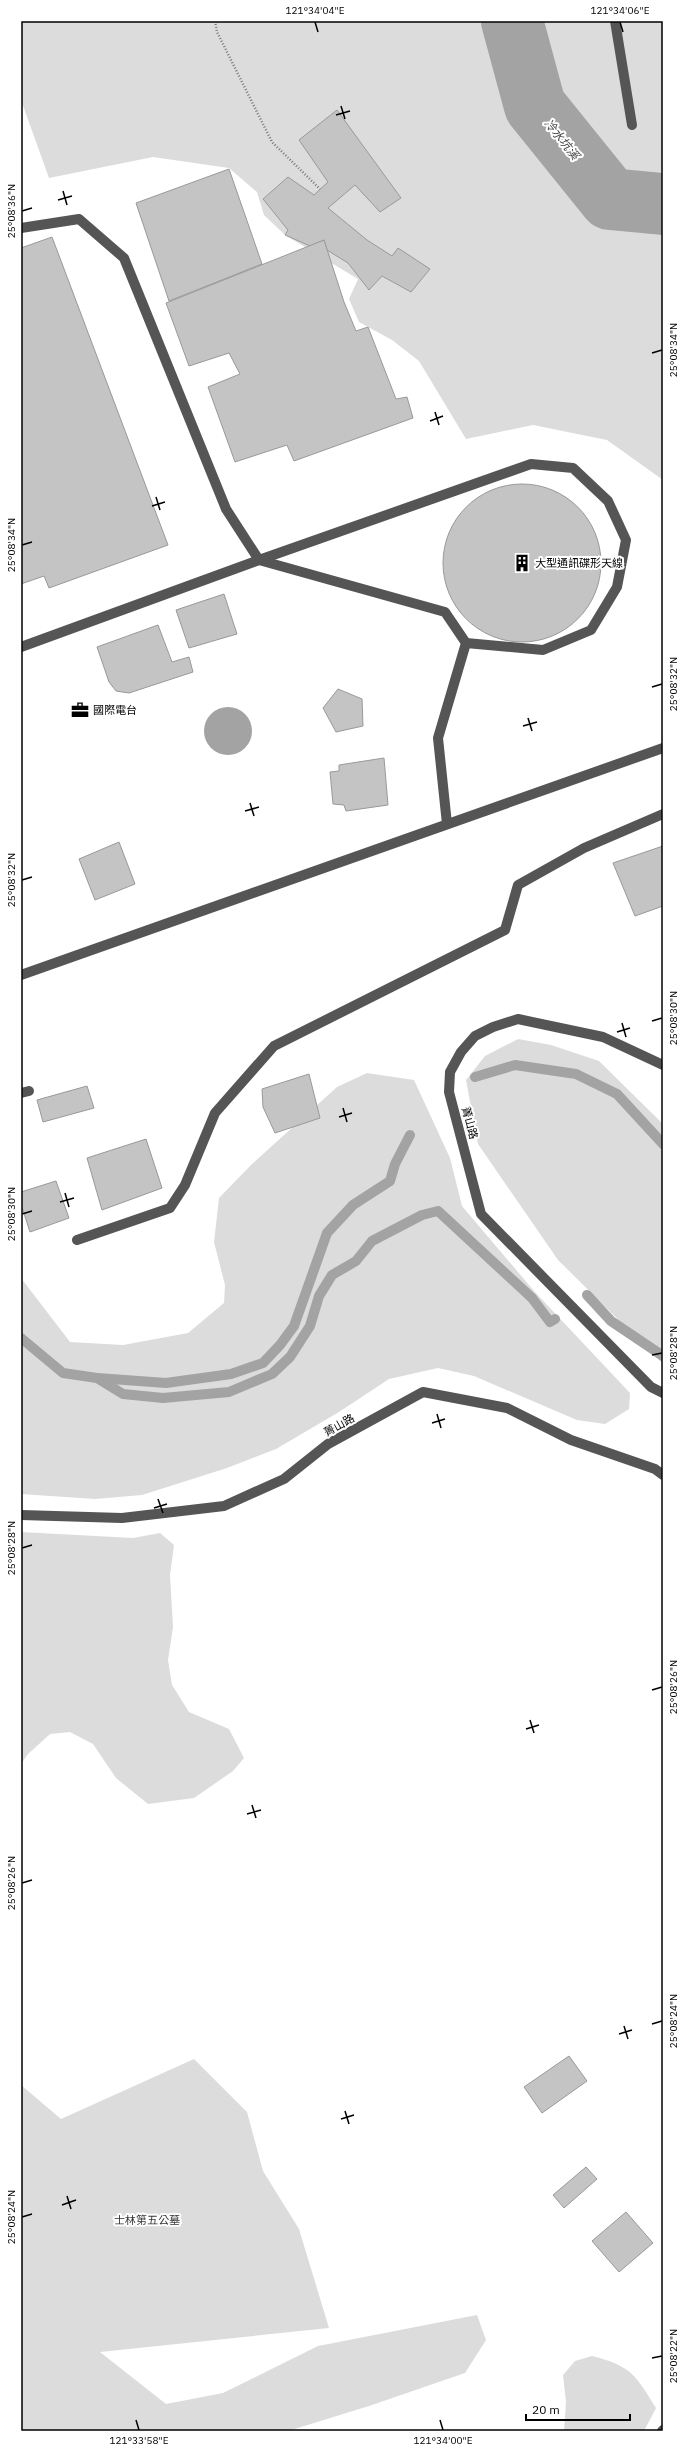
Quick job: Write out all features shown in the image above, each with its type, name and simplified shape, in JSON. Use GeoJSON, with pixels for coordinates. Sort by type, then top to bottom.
{"type":"FeatureCollection","features":[{"type":"Feature","properties":{"kind":"street"},"geometry":{"type":"LineString","coordinates":[[615,21],[632,125]]}},
{"type":"Feature","properties":{"kind":"street"},"geometry":{"type":"LineString","coordinates":[[21,228],[79,219],[124,258],[226,509],[259,560],[446,612],[466,643],[438,738],[447,824]]}},
{"type":"Feature","properties":{"kind":"street"},"geometry":{"type":"LineString","coordinates":[[21,647],[259,560],[531,464],[573,468],[608,501],[626,540],[616,587],[591,630],[543,650],[466,643]]}},
{"type":"Feature","properties":{"kind":"street"},"geometry":{"type":"LineString","coordinates":[[21,975],[663,748]]}},
{"type":"Feature","properties":{"kind":"street"},"geometry":{"type":"LineString","coordinates":[[77,1240],[170,1208],[185,1185],[215,1113],[274,1046],[505,930],[518,885],[584,848],[663,814]]}},
{"type":"Feature","properties":{"kind":"street","name":"菁山路"},"geometry":{"type":"LineString","coordinates":[[663,1065],[604,1037],[518,1020],[493,1027],[476,1036],[461,1052],[450,1072],[449,1092],[481,1214],[651,1387],[663,1393]]}},
{"type":"Feature","properties":{"kind":"street","name":"菁山路"},"geometry":{"type":"LineString","coordinates":[[21,1515],[122,1518],[224,1506],[284,1479],[328,1444],[423,1392],[507,1408],[571,1440],[655,1469],[663,1475]]}},
{"type":"Feature","properties":{"kind":"path"},"geometry":{"type":"LineString","coordinates":[[215,21],[217,32],[272,142],[320,189]]}},
{"type":"Feature","properties":{"kind":"green space"},"geometry":{"type":"Polygon","coordinates":[[[27,21],[663,21],[663,480],[607,440],[533,425],[466,439],[419,361],[392,340],[359,322],[349,299],[358,279],[285,235],[264,215],[257,192],[229,168],[153,157],[49,178],[21,100],[21,23],[27,21]]]}},
{"type":"Feature","properties":{"kind":"green space"},"geometry":{"type":"Polygon","coordinates":[[[518,1039],[551,1045],[599,1061],[663,1124],[663,1364],[558,1260],[478,1144],[466,1080],[485,1056],[518,1039]]]}},
{"type":"Feature","properties":{"kind":"green space"},"geometry":{"type":"Polygon","coordinates":[[[367,1073],[414,1080],[450,1158],[462,1206],[534,1291],[630,1393],[629,1409],[605,1424],[577,1420],[474,1376],[438,1368],[389,1379],[339,1412],[276,1449],[227,1468],[142,1495],[95,1499],[21,1494],[21,1278],[70,1342],[123,1345],[188,1333],[224,1303],[225,1285],[214,1242],[219,1198],[252,1164],[337,1087],[367,1073]]]}},
{"type":"Feature","properties":{"kind":"green space"},"geometry":{"type":"Polygon","coordinates":[[[21,1532],[133,1538],[160,1533],[174,1545],[170,1575],[173,1627],[168,1660],[172,1685],[189,1712],[229,1729],[244,1758],[233,1771],[194,1798],[148,1804],[116,1778],[93,1744],[70,1732],[50,1734],[28,1754],[21,1764],[21,1532]]]}},
{"type":"Feature","properties":{"kind":"green space","name":"士林第五公墓"},"geometry":{"type":"Polygon","coordinates":[[[194,2059],[247,2112],[263,2171],[299,2229],[329,2328],[100,2352],[166,2404],[223,2393],[318,2346],[477,2315],[486,2340],[465,2373],[369,2406],[288,2431],[21,2431],[21,2085],[61,2119],[194,2059]]]}},
{"type":"Feature","properties":{"kind":"green space"},"geometry":{"type":"Polygon","coordinates":[[[592,2356],[624,2368],[637,2379],[643,2387],[656,2408],[644,2431],[564,2431],[566,2402],[563,2375],[575,2361],[592,2356]]]}},
{"type":"Feature","properties":{"kind":"shaded area"},"geometry":{"type":"Polygon","coordinates":[[[223,707],[233,707],[242,711],[248,717],[251,722],[251,740],[242,751],[233,755],[223,755],[214,751],[208,745],[204,736],[204,726],[208,717],[214,711],[223,707]]]}},
{"type":"Feature","properties":{"kind":"building"},"geometry":{"type":"Polygon","coordinates":[[[337,110],[401,198],[380,212],[355,185],[328,208],[367,240],[392,256],[398,248],[430,269],[411,292],[382,276],[369,290],[348,263],[327,250],[324,240],[310,246],[285,235],[288,230],[263,199],[288,177],[314,195],[328,182],[299,140],[337,110]]]}},
{"type":"Feature","properties":{"kind":"building"},"geometry":{"type":"Polygon","coordinates":[[[229,169],[262,264],[169,301],[136,203],[229,169]]]}},
{"type":"Feature","properties":{"kind":"building"},"geometry":{"type":"Polygon","coordinates":[[[52,237],[168,545],[49,588],[44,576],[21,584],[21,248],[52,237]]]}},
{"type":"Feature","properties":{"kind":"building"},"geometry":{"type":"Polygon","coordinates":[[[324,240],[344,302],[356,331],[368,327],[396,399],[407,397],[413,418],[294,461],[287,445],[235,462],[208,387],[240,374],[229,353],[189,366],[166,303],[324,240]]]}},
{"type":"Feature","properties":{"kind":"building","name":"大型通訊碟形天線"},"geometry":{"type":"Polygon","coordinates":[[[514,484],[530,484],[545,487],[559,493],[578,507],[588,519],[598,540],[601,563],[598,586],[588,607],[578,619],[566,629],[545,639],[530,642],[514,642],[499,639],[478,629],[466,619],[456,607],[446,586],[443,571],[443,555],[446,540],[456,519],[466,507],[478,497],[499,487],[514,484]]]}},
{"type":"Feature","properties":{"kind":"building"},"geometry":{"type":"Polygon","coordinates":[[[224,594],[237,634],[189,648],[176,610],[224,594]]]}},
{"type":"Feature","properties":{"kind":"building"},"geometry":{"type":"Polygon","coordinates":[[[158,625],[172,662],[189,657],[193,672],[129,693],[116,691],[109,682],[97,647],[158,625]]]}},
{"type":"Feature","properties":{"kind":"building"},"geometry":{"type":"Polygon","coordinates":[[[338,689],[362,699],[363,726],[336,732],[323,708],[338,689]]]}},
{"type":"Feature","properties":{"kind":"building"},"geometry":{"type":"Polygon","coordinates":[[[384,758],[388,805],[346,811],[344,805],[333,804],[330,772],[339,771],[339,765],[384,758]]]}},
{"type":"Feature","properties":{"kind":"building"},"geometry":{"type":"Polygon","coordinates":[[[119,842],[135,884],[95,900],[79,859],[119,842]]]}},
{"type":"Feature","properties":{"kind":"building"},"geometry":{"type":"Polygon","coordinates":[[[663,846],[663,906],[635,916],[613,863],[663,846]]]}},
{"type":"Feature","properties":{"kind":"building"},"geometry":{"type":"Polygon","coordinates":[[[309,1074],[320,1118],[275,1133],[263,1107],[262,1089],[309,1074]]]}},
{"type":"Feature","properties":{"kind":"building"},"geometry":{"type":"Polygon","coordinates":[[[87,1086],[94,1108],[43,1122],[37,1100],[87,1086]]]}},
{"type":"Feature","properties":{"kind":"building"},"geometry":{"type":"Polygon","coordinates":[[[146,1139],[162,1188],[102,1210],[87,1158],[146,1139]]]}},
{"type":"Feature","properties":{"kind":"building"},"geometry":{"type":"Polygon","coordinates":[[[56,1181],[69,1218],[30,1232],[21,1204],[21,1192],[56,1181]]]}},
{"type":"Feature","properties":{"kind":"building"},"geometry":{"type":"Polygon","coordinates":[[[569,2056],[587,2081],[542,2113],[524,2087],[569,2056]]]}},
{"type":"Feature","properties":{"kind":"building"},"geometry":{"type":"Polygon","coordinates":[[[586,2167],[597,2179],[564,2208],[553,2195],[586,2167]]]}},
{"type":"Feature","properties":{"kind":"building"},"geometry":{"type":"Polygon","coordinates":[[[626,2212],[653,2243],[619,2272],[592,2241],[626,2212]]]}},
{"type":"Feature","properties":{"kind":"waterway","name":"冷水坑溪"},"geometry":{"type":"LineString","coordinates":[[512,21],[535,106],[610,199],[663,204]]}},
{"type":"Feature","properties":{"kind":"waterway"},"geometry":{"type":"LineString","coordinates":[[475,1077],[515,1065],[576,1074],[617,1094],[663,1144]]}},
{"type":"Feature","properties":{"kind":"waterway"},"geometry":{"type":"LineString","coordinates":[[21,1338],[63,1373],[97,1378],[166,1383],[231,1374],[263,1363],[280,1345],[294,1326],[327,1233],[353,1205],[390,1181],[395,1164],[410,1135]]}},
{"type":"Feature","properties":{"kind":"waterway"},"geometry":{"type":"LineString","coordinates":[[97,1378],[123,1394],[163,1398],[229,1392],[272,1374],[290,1357],[310,1326],[319,1296],[332,1275],[356,1261],[372,1241],[422,1215],[438,1211],[532,1298],[550,1322],[555,1319]]}},
{"type":"Feature","properties":{"kind":"waterway"},"geometry":{"type":"LineString","coordinates":[[587,1295],[611,1321],[663,1356]]}},
{"type":"Feature","properties":{"kind":"place","name":"大型通訊碟形天線"},"geometry":{"type":"Point","coordinates":[522,563]}},
{"type":"Feature","properties":{"kind":"place","name":"國際電台"},"geometry":{"type":"Point","coordinates":[80,710]}}]}
